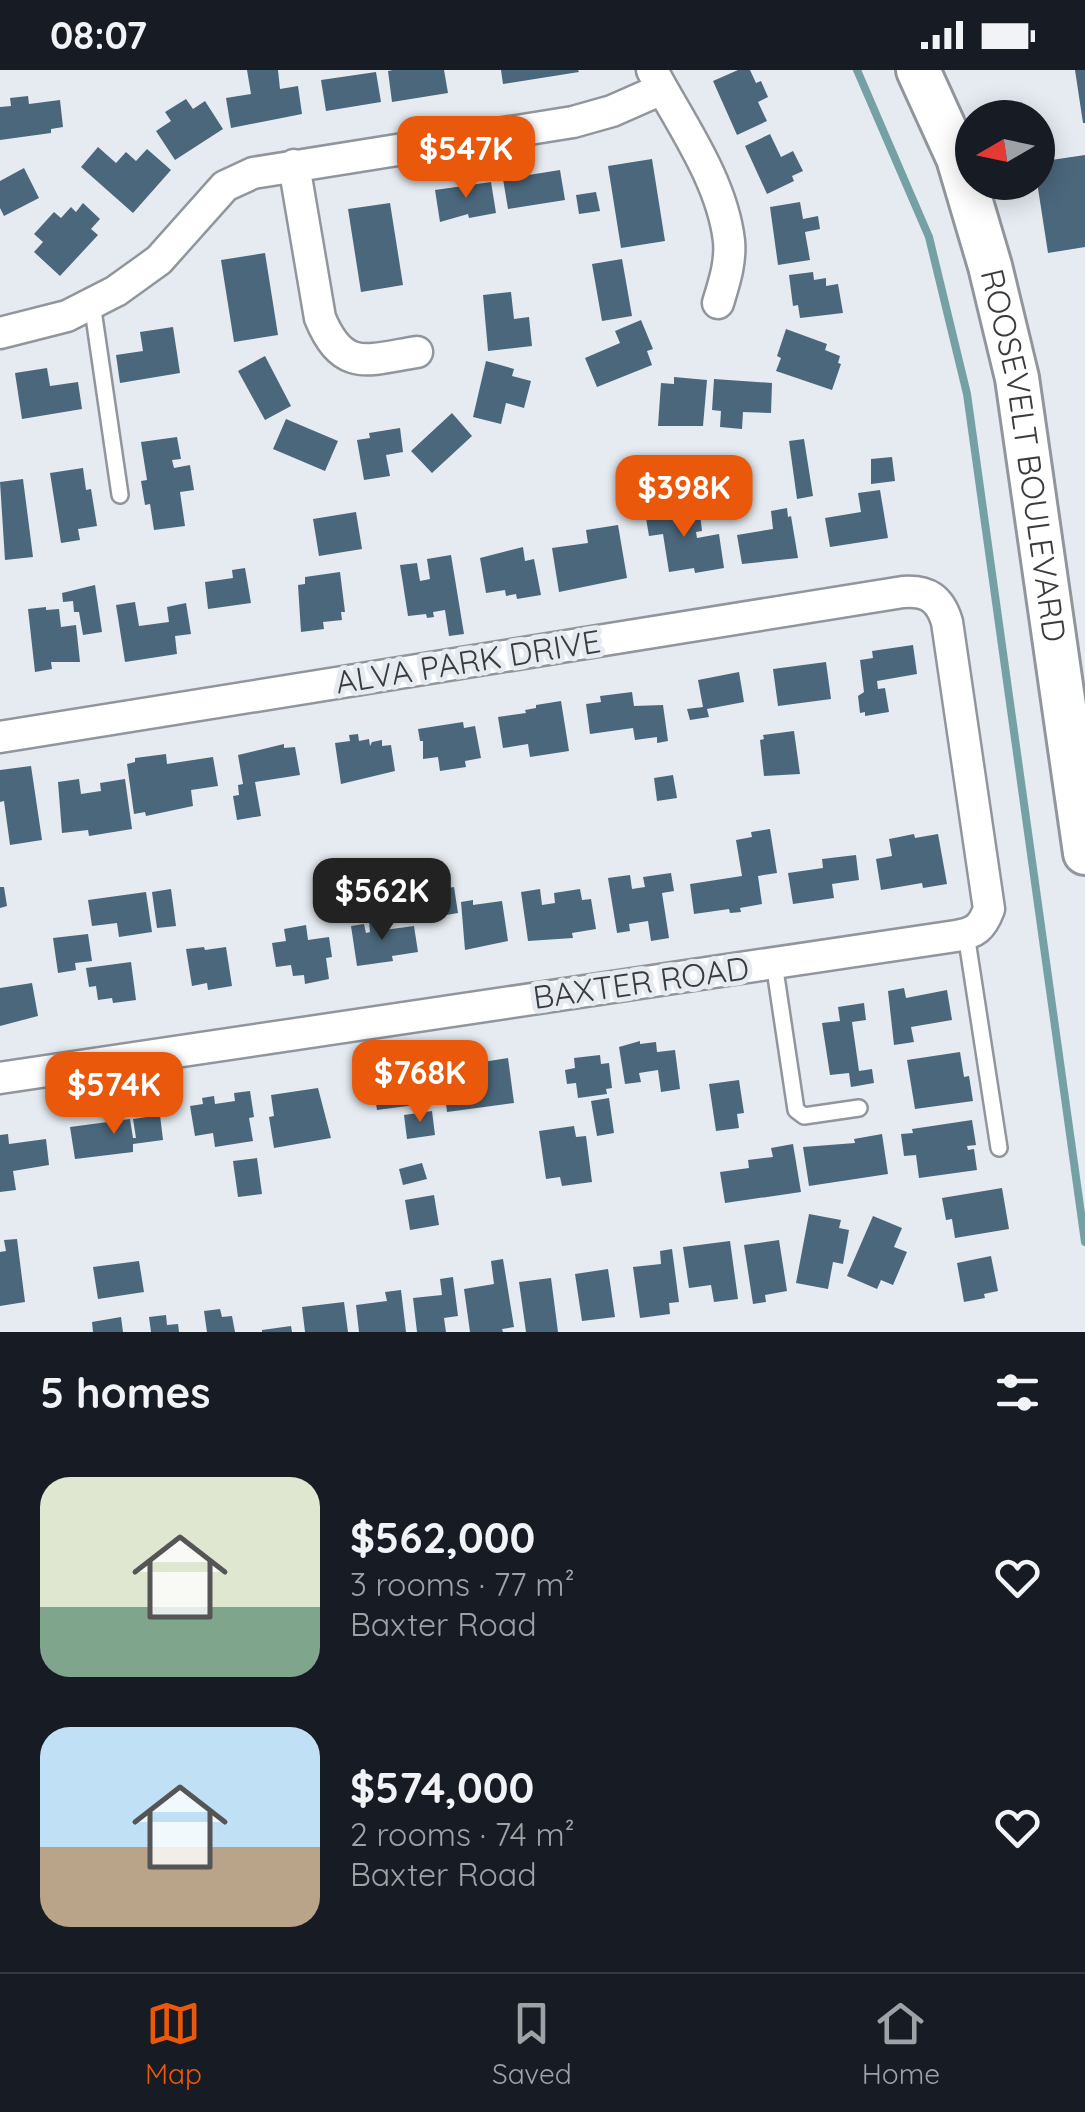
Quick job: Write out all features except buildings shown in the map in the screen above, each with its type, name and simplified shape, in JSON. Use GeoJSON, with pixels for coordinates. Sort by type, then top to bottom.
{"type":"FeatureCollection","features":[{"type":"Feature","properties":{"kind":"main road","name":"ROOSEVELT BOULEVARD"},"geometry":{"type":"LineString","coordinates":[[918,70],[958,158],[1017,378],[1085,854]]}},
{"type":"Feature","properties":{"kind":"street"},"geometry":{"type":"LineString","coordinates":[[0,333],[67,316],[116,291],[159,260],[224,186],[253,173],[573,122],[612,111],[657,80],[720,204],[729,242],[727,274],[718,303]]}},
{"type":"Feature","properties":{"kind":"street"},"geometry":{"type":"LineString","coordinates":[[294,166],[320,318],[329,338],[344,356],[362,361],[417,352]]}},
{"type":"Feature","properties":{"kind":"street","name":"ALVA PARK DRIVE"},"geometry":{"type":"LineString","coordinates":[[0,738],[903,592],[924,592],[934,597],[948,622],[989,909],[975,930]]}},
{"type":"Feature","properties":{"kind":"street","name":"BAXTER ROAD"},"geometry":{"type":"LineString","coordinates":[[0,1078],[975,930]]}},
{"type":"Feature","properties":{"kind":"lane"},"geometry":{"type":"LineString","coordinates":[[92,304],[120,496]]}},
{"type":"Feature","properties":{"kind":"lane"},"geometry":{"type":"LineString","coordinates":[[975,930],[1000,1148]]}},
{"type":"Feature","properties":{"kind":"lane"},"geometry":{"type":"LineString","coordinates":[[774,963],[796,1110],[804,1116],[858,1108]]}},
{"type":"Feature","properties":{"kind":"waterway"},"geometry":{"type":"LineString","coordinates":[[857,70],[929,237],[967,394],[1085,1242]]}}]}
